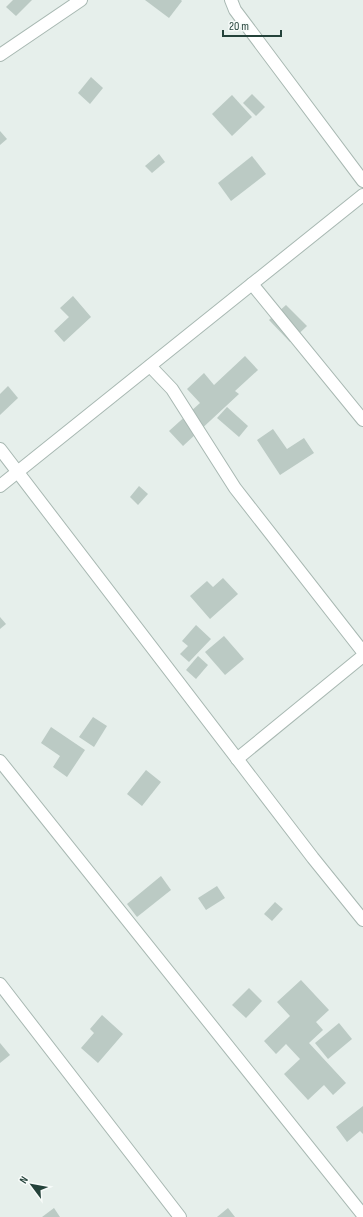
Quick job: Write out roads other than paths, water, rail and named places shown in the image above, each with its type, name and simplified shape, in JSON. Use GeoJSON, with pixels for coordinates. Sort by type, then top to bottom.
{"type":"FeatureCollection","features":[{"type":"Feature","properties":{"kind":"street"},"geometry":{"type":"LineString","coordinates":[[0,55],[81,0]]}},
{"type":"Feature","properties":{"kind":"street"},"geometry":{"type":"LineString","coordinates":[[231,0],[235,10],[363,181]]}},
{"type":"Feature","properties":{"kind":"street"},"geometry":{"type":"LineString","coordinates":[[0,486],[363,195]]}},
{"type":"Feature","properties":{"kind":"street"},"geometry":{"type":"LineString","coordinates":[[252,284],[363,420]]}},
{"type":"Feature","properties":{"kind":"street"},"geometry":{"type":"LineString","coordinates":[[150,366],[172,389],[235,488],[363,652]]}},
{"type":"Feature","properties":{"kind":"street"},"geometry":{"type":"LineString","coordinates":[[0,449],[313,858],[363,920]]}},
{"type":"Feature","properties":{"kind":"street"},"geometry":{"type":"LineString","coordinates":[[237,759],[363,656]]}},
{"type":"Feature","properties":{"kind":"street"},"geometry":{"type":"LineString","coordinates":[[0,761],[363,1215]]}},
{"type":"Feature","properties":{"kind":"street"},"geometry":{"type":"LineString","coordinates":[[0,984],[180,1217]]}}]}
